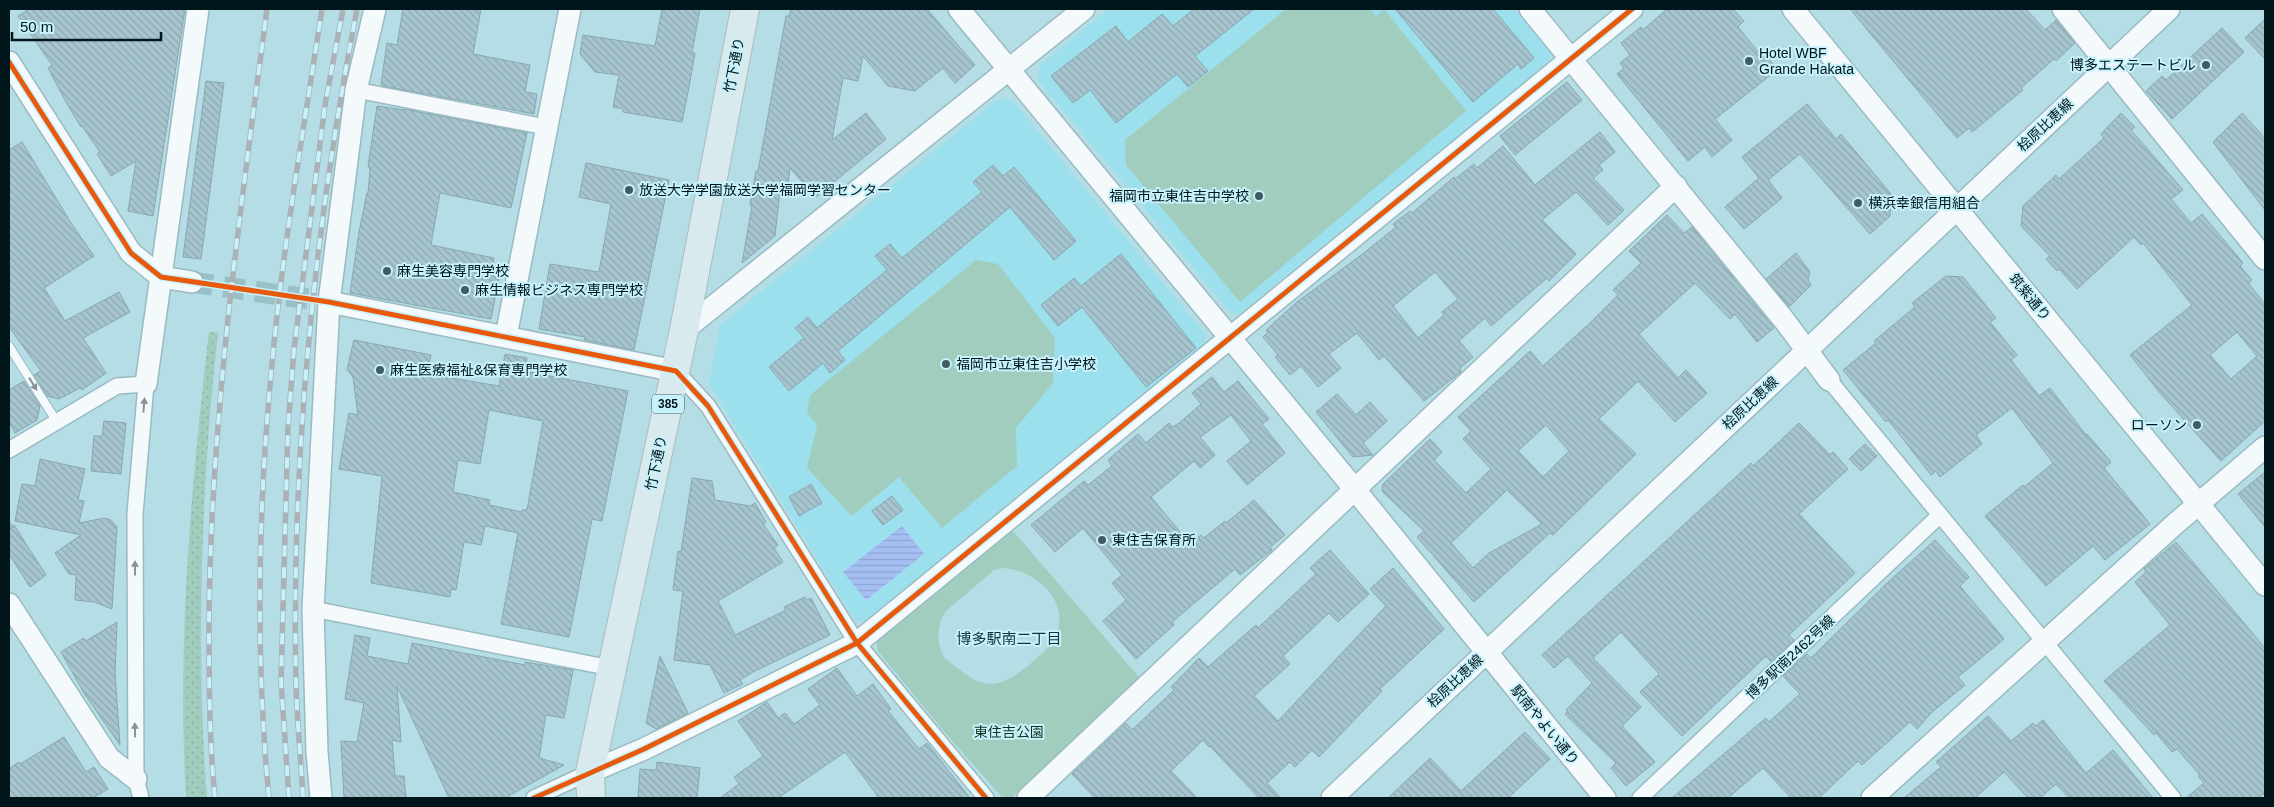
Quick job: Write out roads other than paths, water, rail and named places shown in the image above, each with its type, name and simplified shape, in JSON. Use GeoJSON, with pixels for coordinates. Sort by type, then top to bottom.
{"type":"FeatureCollection","features":[{"type":"Feature","properties":{"kind":"highway","name":"竹下通り"},"geometry":{"type":"LineString","coordinates":[[591,785],[611,668],[676,371],[744,9]]}},
{"type":"Feature","properties":{"kind":"street"},"geometry":{"type":"LineString","coordinates":[[138,789],[135,514],[146,384],[198,9]]}},
{"type":"Feature","properties":{"kind":"street"},"geometry":{"type":"LineString","coordinates":[[321,798],[317,752],[313,609],[329,302],[356,90],[375,9]]}},
{"type":"Feature","properties":{"kind":"street"},"geometry":{"type":"LineString","coordinates":[[506,336],[570,9]]}},
{"type":"Feature","properties":{"kind":"street","name":"駅南やよい通り"},"geometry":{"type":"LineString","coordinates":[[958,9],[1230,338],[1605,798]]}},
{"type":"Feature","properties":{"kind":"street"},"geometry":{"type":"LineString","coordinates":[[684,330],[1084,9]]}},
{"type":"Feature","properties":{"kind":"street"},"geometry":{"type":"LineString","coordinates":[[1530,9],[1676,186],[1829,380],[2173,798]]}},
{"type":"Feature","properties":{"kind":"street"},"geometry":{"type":"LineString","coordinates":[[534,798],[591,785],[644,749],[857,643],[1632,9]]}},
{"type":"Feature","properties":{"kind":"street","name":"筑紫通り"},"geometry":{"type":"LineString","coordinates":[[1793,9],[2265,585]]}},
{"type":"Feature","properties":{"kind":"street"},"geometry":{"type":"LineString","coordinates":[[2063,9],[2262,249]]}},
{"type":"Feature","properties":{"kind":"street","name":"桧原比恵線"},"geometry":{"type":"LineString","coordinates":[[1332,798],[2169,9]]}},
{"type":"Feature","properties":{"kind":"street"},"geometry":{"type":"LineString","coordinates":[[9,62],[131,253],[161,277],[192,282]]}},
{"type":"Feature","properties":{"kind":"street"},"geometry":{"type":"LineString","coordinates":[[356,90],[546,127]]}},
{"type":"Feature","properties":{"kind":"street"},"geometry":{"type":"LineString","coordinates":[[1028,798],[1676,186]]}},
{"type":"Feature","properties":{"kind":"street"},"geometry":{"type":"LineString","coordinates":[[329,302],[676,371],[708,406],[857,643],[986,798]]}},
{"type":"Feature","properties":{"kind":"street"},"geometry":{"type":"LineString","coordinates":[[9,450],[117,386],[146,384]]}},
{"type":"Feature","properties":{"kind":"street"},"geometry":{"type":"LineString","coordinates":[[1872,798],[2198,504],[2265,447]]}},
{"type":"Feature","properties":{"kind":"street","name":"博多駅南2462号線"},"geometry":{"type":"LineString","coordinates":[[1640,798],[1940,516]]}},
{"type":"Feature","properties":{"kind":"street"},"geometry":{"type":"LineString","coordinates":[[9,604],[109,758],[138,789]]}},
{"type":"Feature","properties":{"kind":"street"},"geometry":{"type":"LineString","coordinates":[[313,609],[611,668]]}},
{"type":"Feature","properties":{"kind":"lane"},"geometry":{"type":"LineString","coordinates":[[9,346],[57,422]]}},
{"type":"Feature","properties":{"kind":"tunnel"},"geometry":{"type":"LineString","coordinates":[[192,282],[329,302]]}},
{"type":"Feature","properties":{"kind":"railway"},"geometry":{"type":"LineString","coordinates":[[215,798],[209,686],[211,542],[215,465],[237,237],[267,9]]}},
{"type":"Feature","properties":{"kind":"railway"},"geometry":{"type":"LineString","coordinates":[[269,798],[260,635],[261,527],[267,418],[282,275],[322,9]]}},
{"type":"Feature","properties":{"kind":"railway"},"geometry":{"type":"LineString","coordinates":[[289,798],[281,682],[288,427],[294,349],[325,105],[343,9]]}},
{"type":"Feature","properties":{"kind":"railway"},"geometry":{"type":"LineString","coordinates":[[303,798],[297,697],[295,598],[297,513],[302,429],[308,344],[317,260],[342,92],[357,9]]}},
{"type":"Feature","properties":{"kind":"place","name":"Hotel WBF Grande Hakata"},"geometry":{"type":"Point","coordinates":[1749,61]}},
{"type":"Feature","properties":{"kind":"place","name":"博多エステートビル"},"geometry":{"type":"Point","coordinates":[2206,65]}},
{"type":"Feature","properties":{"kind":"place","name":"放送大学学園放送大学福岡学習センター"},"geometry":{"type":"Point","coordinates":[629,190]}},
{"type":"Feature","properties":{"kind":"place","name":"福岡市立東住吉中学校"},"geometry":{"type":"Point","coordinates":[1259,196]}},
{"type":"Feature","properties":{"kind":"place","name":"横浜幸銀信用組合"},"geometry":{"type":"Point","coordinates":[1858,203]}},
{"type":"Feature","properties":{"kind":"place","name":"麻生美容専門学校"},"geometry":{"type":"Point","coordinates":[387,271]}},
{"type":"Feature","properties":{"kind":"place","name":"麻生情報ビジネス専門学校"},"geometry":{"type":"Point","coordinates":[465,290]}},
{"type":"Feature","properties":{"kind":"place","name":"福岡市立東住吉小学校"},"geometry":{"type":"Point","coordinates":[946,364]}},
{"type":"Feature","properties":{"kind":"place","name":"麻生医療福祉&保育専門学校"},"geometry":{"type":"Point","coordinates":[380,370]}},
{"type":"Feature","properties":{"kind":"place","name":"ローソン"},"geometry":{"type":"Point","coordinates":[2197,425]}},
{"type":"Feature","properties":{"kind":"place","name":"東住吉保育所"},"geometry":{"type":"Point","coordinates":[1102,540]}},
{"type":"Feature","properties":{"kind":"district","name":"博多駅南二丁目"},"geometry":{"type":"Point","coordinates":[1009,638]}},
{"type":"Feature","properties":{"kind":"park label","name":"東住吉公園"},"geometry":{"type":"Point","coordinates":[1009,732]}}]}
